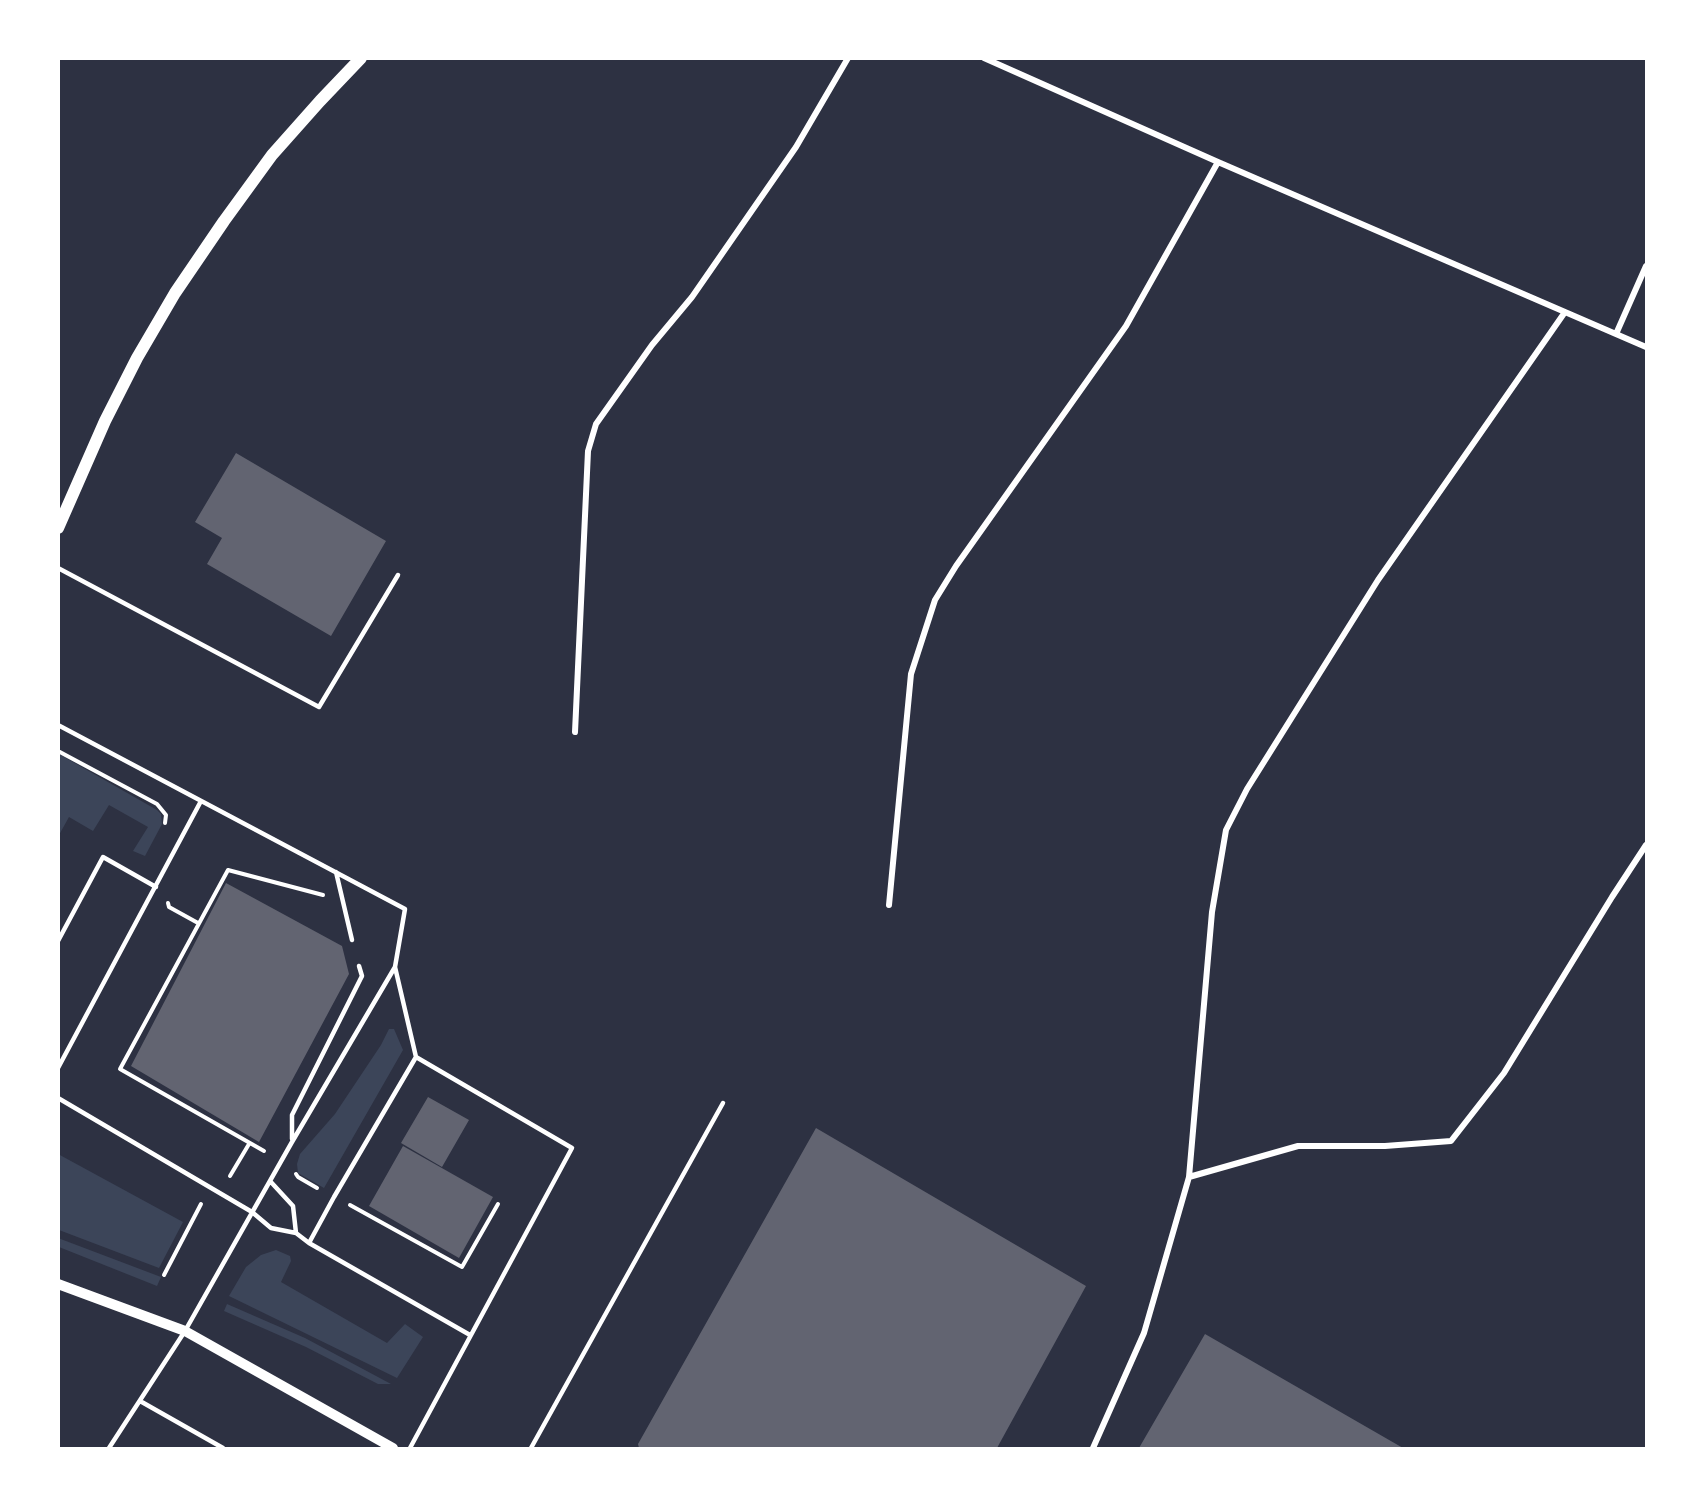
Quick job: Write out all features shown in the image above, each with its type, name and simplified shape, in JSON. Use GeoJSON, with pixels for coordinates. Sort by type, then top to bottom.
{"type":"FeatureCollection","features":[{"type":"Feature","properties":{"kind":"main road"},"geometry":{"type":"LineString","coordinates":[[58,528],[105,421],[137,358],[175,293],[272,156],[320,101],[362,58]]}},
{"type":"Feature","properties":{"kind":"street"},"geometry":{"type":"LineString","coordinates":[[575,732],[588,451],[596,424],[652,345],[692,297],[796,147],[848,58]]}},
{"type":"Feature","properties":{"kind":"street"},"geometry":{"type":"LineString","coordinates":[[984,58],[1218,162],[1647,347]]}},
{"type":"Feature","properties":{"kind":"street"},"geometry":{"type":"LineString","coordinates":[[889,905],[911,674],[935,600],[956,566],[1126,326],[1218,162]]}},
{"type":"Feature","properties":{"kind":"street"},"geometry":{"type":"LineString","coordinates":[[1616,334],[1647,266]]}},
{"type":"Feature","properties":{"kind":"street"},"geometry":{"type":"LineString","coordinates":[[1093,1449],[1144,1333],[1189,1177],[1212,912],[1226,830],[1247,789],[1378,580],[1565,312]]}},
{"type":"Feature","properties":{"kind":"street"},"geometry":{"type":"LineString","coordinates":[[1189,1177],[1298,1146],[1385,1146],[1450,1141],[1504,1073],[1612,897],[1647,845]]}},
{"type":"Feature","properties":{"kind":"street"},"geometry":{"type":"LineString","coordinates":[[58,1284],[184,1331],[393,1449]]}},
{"type":"Feature","properties":{"kind":"lane"},"geometry":{"type":"LineString","coordinates":[[58,568],[319,706],[398,575]]}},
{"type":"Feature","properties":{"kind":"lane"},"geometry":{"type":"LineString","coordinates":[[58,725],[405,909],[395,967],[184,1331],[109,1449]]}},
{"type":"Feature","properties":{"kind":"lane"},"geometry":{"type":"LineString","coordinates":[[58,1068],[201,801]]}},
{"type":"Feature","properties":{"kind":"lane"},"geometry":{"type":"LineString","coordinates":[[58,941],[103,857],[157,884]]}},
{"type":"Feature","properties":{"kind":"lane"},"geometry":{"type":"LineString","coordinates":[[336,872],[352,940]]}},
{"type":"Feature","properties":{"kind":"lane"},"geometry":{"type":"LineString","coordinates":[[292,1142],[292,1115],[362,976],[359,966]]}},
{"type":"Feature","properties":{"kind":"lane"},"geometry":{"type":"LineString","coordinates":[[309,1243],[416,1057],[395,967]]}},
{"type":"Feature","properties":{"kind":"lane"},"geometry":{"type":"LineString","coordinates":[[410,1449],[572,1148],[416,1057]]}},
{"type":"Feature","properties":{"kind":"lane"},"geometry":{"type":"LineString","coordinates":[[58,1098],[252,1212],[271,1228],[296,1233],[309,1243],[470,1335]]}},
{"type":"Feature","properties":{"kind":"lane"},"geometry":{"type":"LineString","coordinates":[[531,1449],[723,1103]]}},
{"type":"Feature","properties":{"kind":"lane"},"geometry":{"type":"LineString","coordinates":[[270,1181],[293,1206],[296,1233]]}},
{"type":"Feature","properties":{"kind":"lane"},"geometry":{"type":"LineString","coordinates":[[140,1401],[224,1449]]}},
{"type":"Feature","properties":{"kind":"path"},"geometry":{"type":"LineString","coordinates":[[58,751],[157,804],[166,815],[165,830]]}},
{"type":"Feature","properties":{"kind":"path"},"geometry":{"type":"LineString","coordinates":[[343,900],[228,870],[120,1069],[282,1160],[292,1167],[298,1177],[462,1267],[498,1204]]}},
{"type":"Feature","properties":{"kind":"path"},"geometry":{"type":"LineString","coordinates":[[157,884],[169,907],[198,923]]}},
{"type":"Feature","properties":{"kind":"shaded area"},"geometry":{"type":"Polygon","coordinates":[[[59,754],[161,814],[162,824],[145,856],[133,851],[148,827],[109,805],[93,831],[69,817],[59,835],[59,754]]]}},
{"type":"Feature","properties":{"kind":"shaded area"},"geometry":{"type":"Polygon","coordinates":[[[389,1029],[394,1029],[403,1050],[324,1188],[298,1173],[297,1164],[300,1154],[335,1114],[381,1045],[389,1029]]]}},
{"type":"Feature","properties":{"kind":"shaded area"},"geometry":{"type":"Polygon","coordinates":[[[58,1154],[183,1222],[159,1268],[59,1230],[58,1154]]]}},
{"type":"Feature","properties":{"kind":"shaded area"},"geometry":{"type":"Polygon","coordinates":[[[58,1238],[161,1277],[157,1286],[59,1247],[58,1238]]]}},
{"type":"Feature","properties":{"kind":"shaded area"},"geometry":{"type":"Polygon","coordinates":[[[276,1250],[290,1256],[291,1261],[281,1282],[387,1343],[405,1324],[423,1337],[397,1378],[229,1296],[246,1267],[261,1255],[276,1250]]]}},
{"type":"Feature","properties":{"kind":"shaded area"},"geometry":{"type":"Polygon","coordinates":[[[227,1304],[305,1338],[391,1384],[378,1384],[306,1347],[224,1311],[227,1304]]]}},
{"type":"Feature","properties":{"kind":"building"},"geometry":{"type":"Polygon","coordinates":[[[236,453],[386,541],[331,636],[207,564],[222,538],[195,522],[236,453]]]}},
{"type":"Feature","properties":{"kind":"building"},"geometry":{"type":"Polygon","coordinates":[[[226,883],[342,946],[349,974],[259,1142],[131,1066],[226,883]]]}},
{"type":"Feature","properties":{"kind":"building"},"geometry":{"type":"Polygon","coordinates":[[[428,1097],[469,1120],[442,1167],[401,1143],[428,1097]]]}},
{"type":"Feature","properties":{"kind":"building"},"geometry":{"type":"Polygon","coordinates":[[[816,1128],[1086,1286],[997,1448],[639,1448],[638,1444],[816,1128]]]}},
{"type":"Feature","properties":{"kind":"building"},"geometry":{"type":"Polygon","coordinates":[[[403,1146],[493,1197],[459,1258],[369,1206],[403,1146]]]}},
{"type":"Feature","properties":{"kind":"building"},"geometry":{"type":"Polygon","coordinates":[[[1205,1334],[1403,1448],[1139,1448],[1205,1334]]]}}]}
